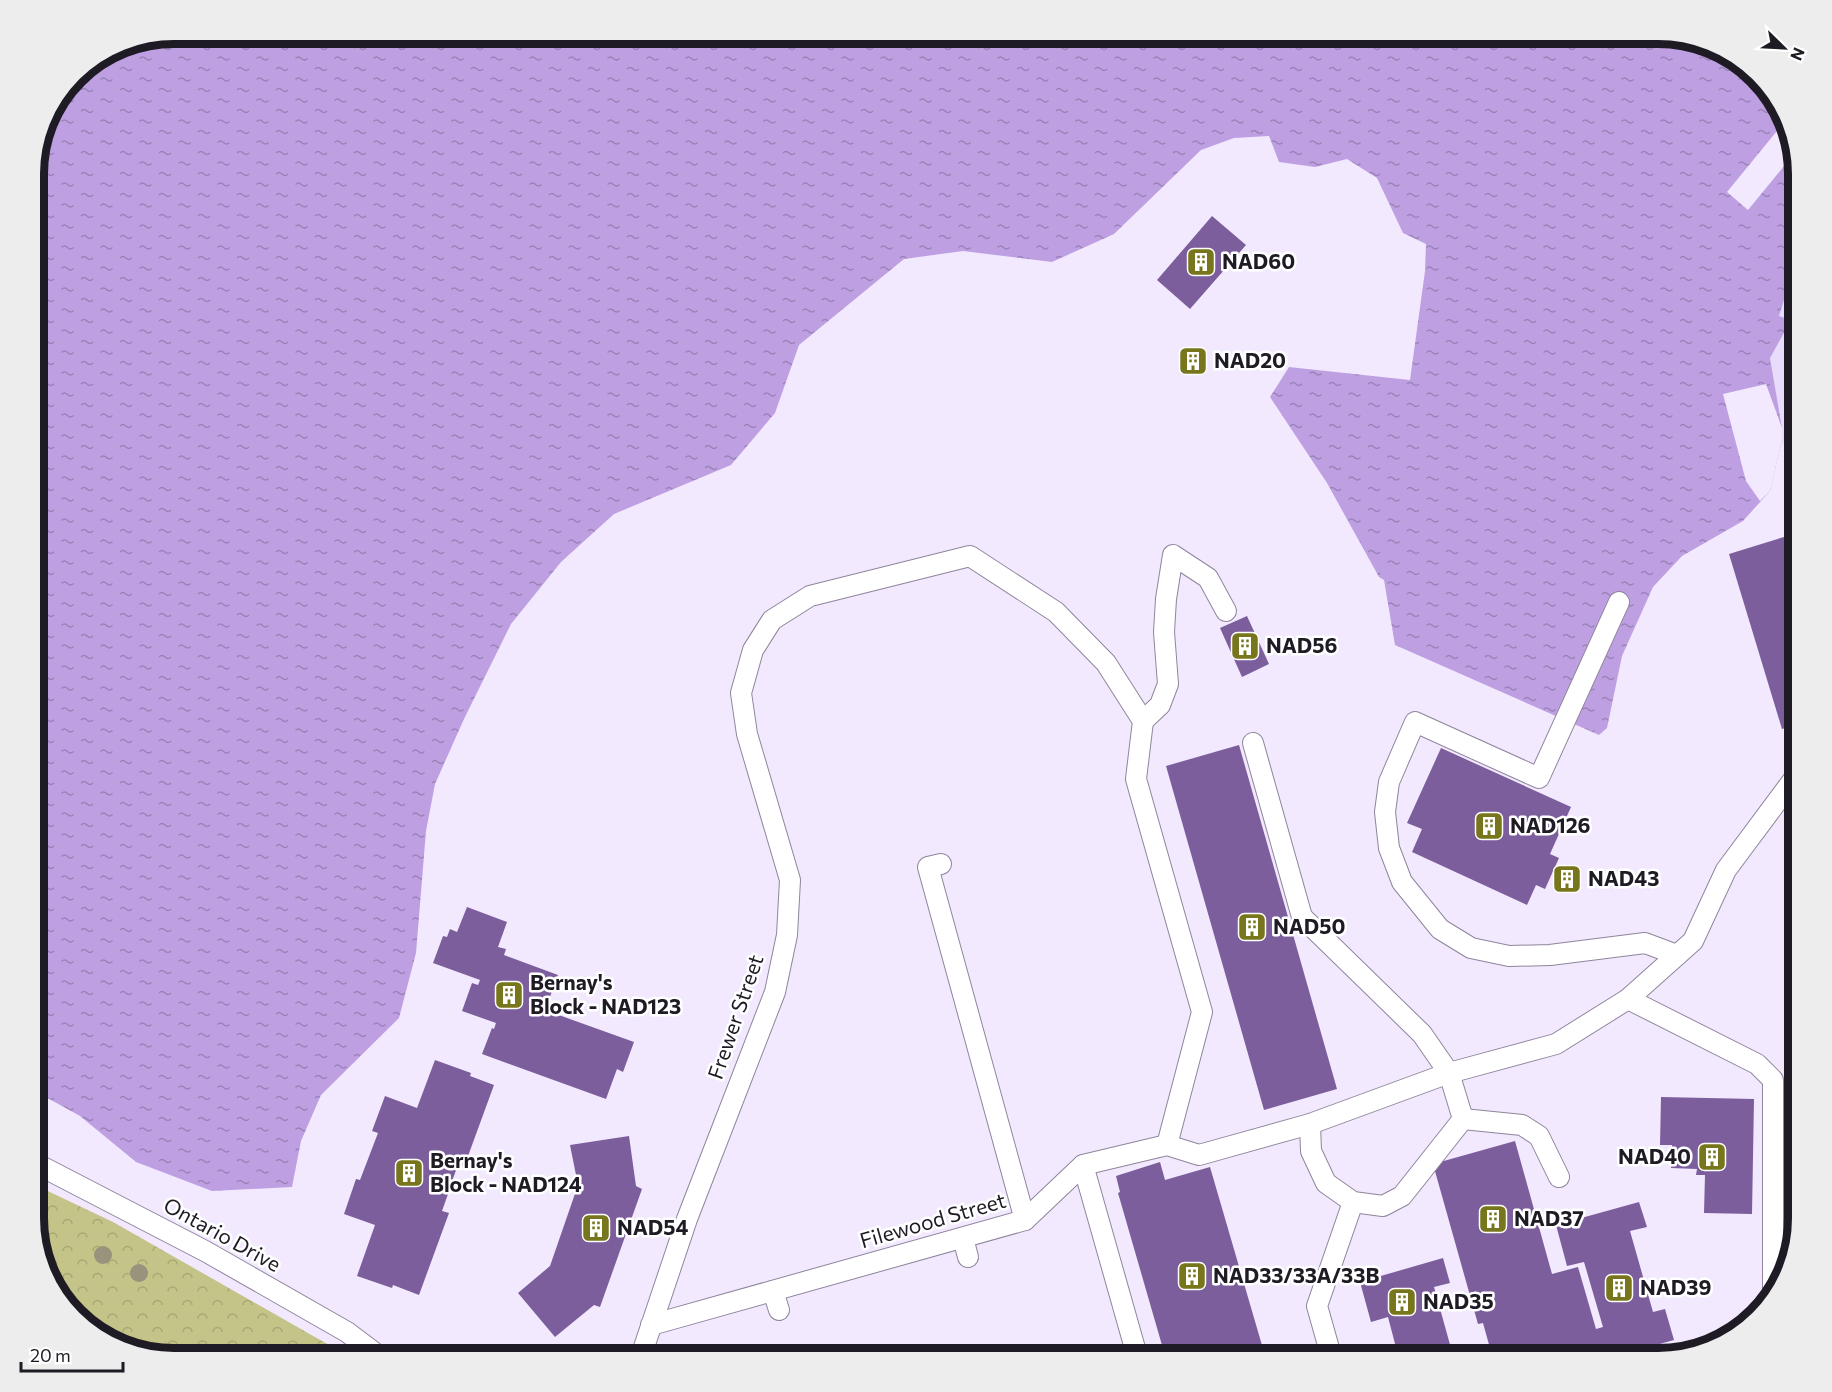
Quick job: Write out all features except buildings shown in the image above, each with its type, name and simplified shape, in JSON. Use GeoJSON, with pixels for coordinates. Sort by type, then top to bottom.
{"type":"FeatureCollection","features":[{"type":"Feature","properties":{"kind":"lane"},"geometry":{"type":"LineString","coordinates":[[1167,1145],[1188,1054],[1202,1011],[1190,999],[1151,862],[1138,814],[1136,778],[1143,721],[1160,705],[1168,684],[1164,632],[1166,599],[1173,555],[1208,578],[1226,610]]}},
{"type":"Feature","properties":{"kind":"lane","name":"Frewer Street"},"geometry":{"type":"LineString","coordinates":[[644,1348],[687,1220],[774,992],[787,935],[790,880],[747,734],[741,693],[753,650],[772,620],[810,596],[970,556],[1056,612],[1106,663],[1143,721]]}},
{"type":"Feature","properties":{"kind":"lane"},"geometry":{"type":"LineString","coordinates":[[1619,602],[1539,778],[1414,722],[1389,782],[1385,812],[1389,848],[1402,882],[1440,929],[1471,948],[1509,956],[1550,955],[1645,943],[1677,955]]}},
{"type":"Feature","properties":{"kind":"lane"},"geometry":{"type":"LineString","coordinates":[[1253,743],[1302,917],[1422,1034],[1449,1073],[1463,1119]]}},
{"type":"Feature","properties":{"kind":"lane"},"geometry":{"type":"LineString","coordinates":[[1135,1348],[1083,1164],[1167,1145],[1199,1155],[1310,1124],[1449,1073],[1556,1044],[1628,999],[1693,941],[1726,870],[1788,787]]}},
{"type":"Feature","properties":{"kind":"lane"},"geometry":{"type":"LineString","coordinates":[[941,864],[928,867],[949,916],[987,1054],[1025,1220]]}},
{"type":"Feature","properties":{"kind":"lane"},"geometry":{"type":"LineString","coordinates":[[1628,999],[1757,1064],[1773,1080],[1773,1279]]}},
{"type":"Feature","properties":{"kind":"lane"},"geometry":{"type":"LineString","coordinates":[[1463,1119],[1522,1125],[1539,1136],[1559,1177]]}},
{"type":"Feature","properties":{"kind":"lane"},"geometry":{"type":"LineString","coordinates":[[1310,1124],[1311,1150],[1326,1184],[1353,1202],[1383,1206],[1402,1196],[1463,1119]]}},
{"type":"Feature","properties":{"kind":"lane","name":"Filewood Street"},"geometry":{"type":"LineString","coordinates":[[651,1325],[774,1291],[872,1274],[963,1238],[1025,1220],[1083,1164]]}},
{"type":"Feature","properties":{"kind":"lane","name":"Ontario Drive"},"geometry":{"type":"LineString","coordinates":[[44,1168],[205,1251],[337,1326],[367,1348]]}},
{"type":"Feature","properties":{"kind":"lane"},"geometry":{"type":"LineString","coordinates":[[1329,1348],[1317,1306],[1353,1202]]}},
{"type":"Feature","properties":{"kind":"lane"},"geometry":{"type":"LineString","coordinates":[[963,1238],[969,1257]]}},
{"type":"Feature","properties":{"kind":"lane"},"geometry":{"type":"LineString","coordinates":[[774,1291],[779,1310]]}},
{"type":"Feature","properties":{"kind":"shaded area"},"geometry":{"type":"Polygon","coordinates":[[[1788,287],[1788,319],[1779,316],[1788,287]]]}},
{"type":"Feature","properties":{"kind":"shaded area"},"geometry":{"type":"Polygon","coordinates":[[[1788,324],[1788,453],[1782,442],[1782,428],[1770,358],[1788,324]]]}},
{"type":"Feature","properties":{"kind":"shaded area"},"geometry":{"type":"Polygon","coordinates":[[[1788,878],[1788,1218],[1784,1253],[1782,1242],[1786,882],[1788,878]]]}},
{"type":"Feature","properties":{"kind":"green space"},"geometry":{"type":"Polygon","coordinates":[[[44,1189],[113,1222],[333,1348],[165,1348],[132,1342],[101,1327],[65,1291],[50,1260],[44,1227],[44,1189]]]}},
{"type":"Feature","properties":{"kind":"water"},"geometry":{"type":"Polygon","coordinates":[[[165,44],[1658,44],[1692,48],[1716,57],[1731,65],[1762,95],[1782,132],[1788,174],[1788,287],[1779,316],[1788,319],[1788,325],[1770,358],[1782,440],[1770,491],[1743,521],[1682,556],[1653,587],[1622,656],[1607,728],[1599,735],[1395,645],[1384,580],[1379,577],[1327,483],[1270,397],[1289,367],[1410,380],[1425,271],[1426,244],[1403,233],[1377,178],[1347,159],[1315,167],[1279,162],[1269,136],[1234,138],[1201,150],[1114,234],[1052,262],[963,251],[904,259],[799,345],[775,413],[731,465],[614,514],[561,562],[511,624],[435,784],[426,831],[416,953],[399,1018],[321,1095],[301,1141],[292,1187],[212,1191],[136,1162],[80,1116],[44,1096],[44,165],[53,124],[65,101],[101,65],[132,50],[165,44]]]}},
{"type":"Feature","properties":{"kind":"pier"},"geometry":{"type":"Polygon","coordinates":[[[1780,127],[1787,162],[1748,210],[1727,192],[1780,127]]]}},
{"type":"Feature","properties":{"kind":"pier"},"geometry":{"type":"Polygon","coordinates":[[[1766,384],[1782,428],[1782,440],[1770,491],[1760,501],[1746,481],[1723,394],[1766,384]]]}},
{"type":"Feature","properties":{"kind":"place","name":"NAD60"},"geometry":{"type":"Point","coordinates":[1201,262]}},
{"type":"Feature","properties":{"kind":"place","name":"NAD20"},"geometry":{"type":"Point","coordinates":[1193,361]}},
{"type":"Feature","properties":{"kind":"place","name":"NAD56"},"geometry":{"type":"Point","coordinates":[1245,646]}},
{"type":"Feature","properties":{"kind":"place","name":"NAD126"},"geometry":{"type":"Point","coordinates":[1489,826]}},
{"type":"Feature","properties":{"kind":"place","name":"NAD43"},"geometry":{"type":"Point","coordinates":[1567,879]}},
{"type":"Feature","properties":{"kind":"place","name":"NAD50"},"geometry":{"type":"Point","coordinates":[1252,927]}},
{"type":"Feature","properties":{"kind":"place","name":"Bernay's Block - NAD123"},"geometry":{"type":"Point","coordinates":[509,995]}},
{"type":"Feature","properties":{"kind":"place","name":"NAD40"},"geometry":{"type":"Point","coordinates":[1712,1157]}},
{"type":"Feature","properties":{"kind":"place","name":"Bernay's Block - NAD124"},"geometry":{"type":"Point","coordinates":[409,1173]}},
{"type":"Feature","properties":{"kind":"place","name":"NAD37"},"geometry":{"type":"Point","coordinates":[1493,1219]}},
{"type":"Feature","properties":{"kind":"place","name":"NAD54"},"geometry":{"type":"Point","coordinates":[596,1228]}},
{"type":"Feature","properties":{"kind":"place","name":"NAD33/33A/33B"},"geometry":{"type":"Point","coordinates":[1192,1276]}},
{"type":"Feature","properties":{"kind":"place","name":"NAD39"},"geometry":{"type":"Point","coordinates":[1619,1288]}},
{"type":"Feature","properties":{"kind":"place","name":"NAD35"},"geometry":{"type":"Point","coordinates":[1402,1302]}}]}
